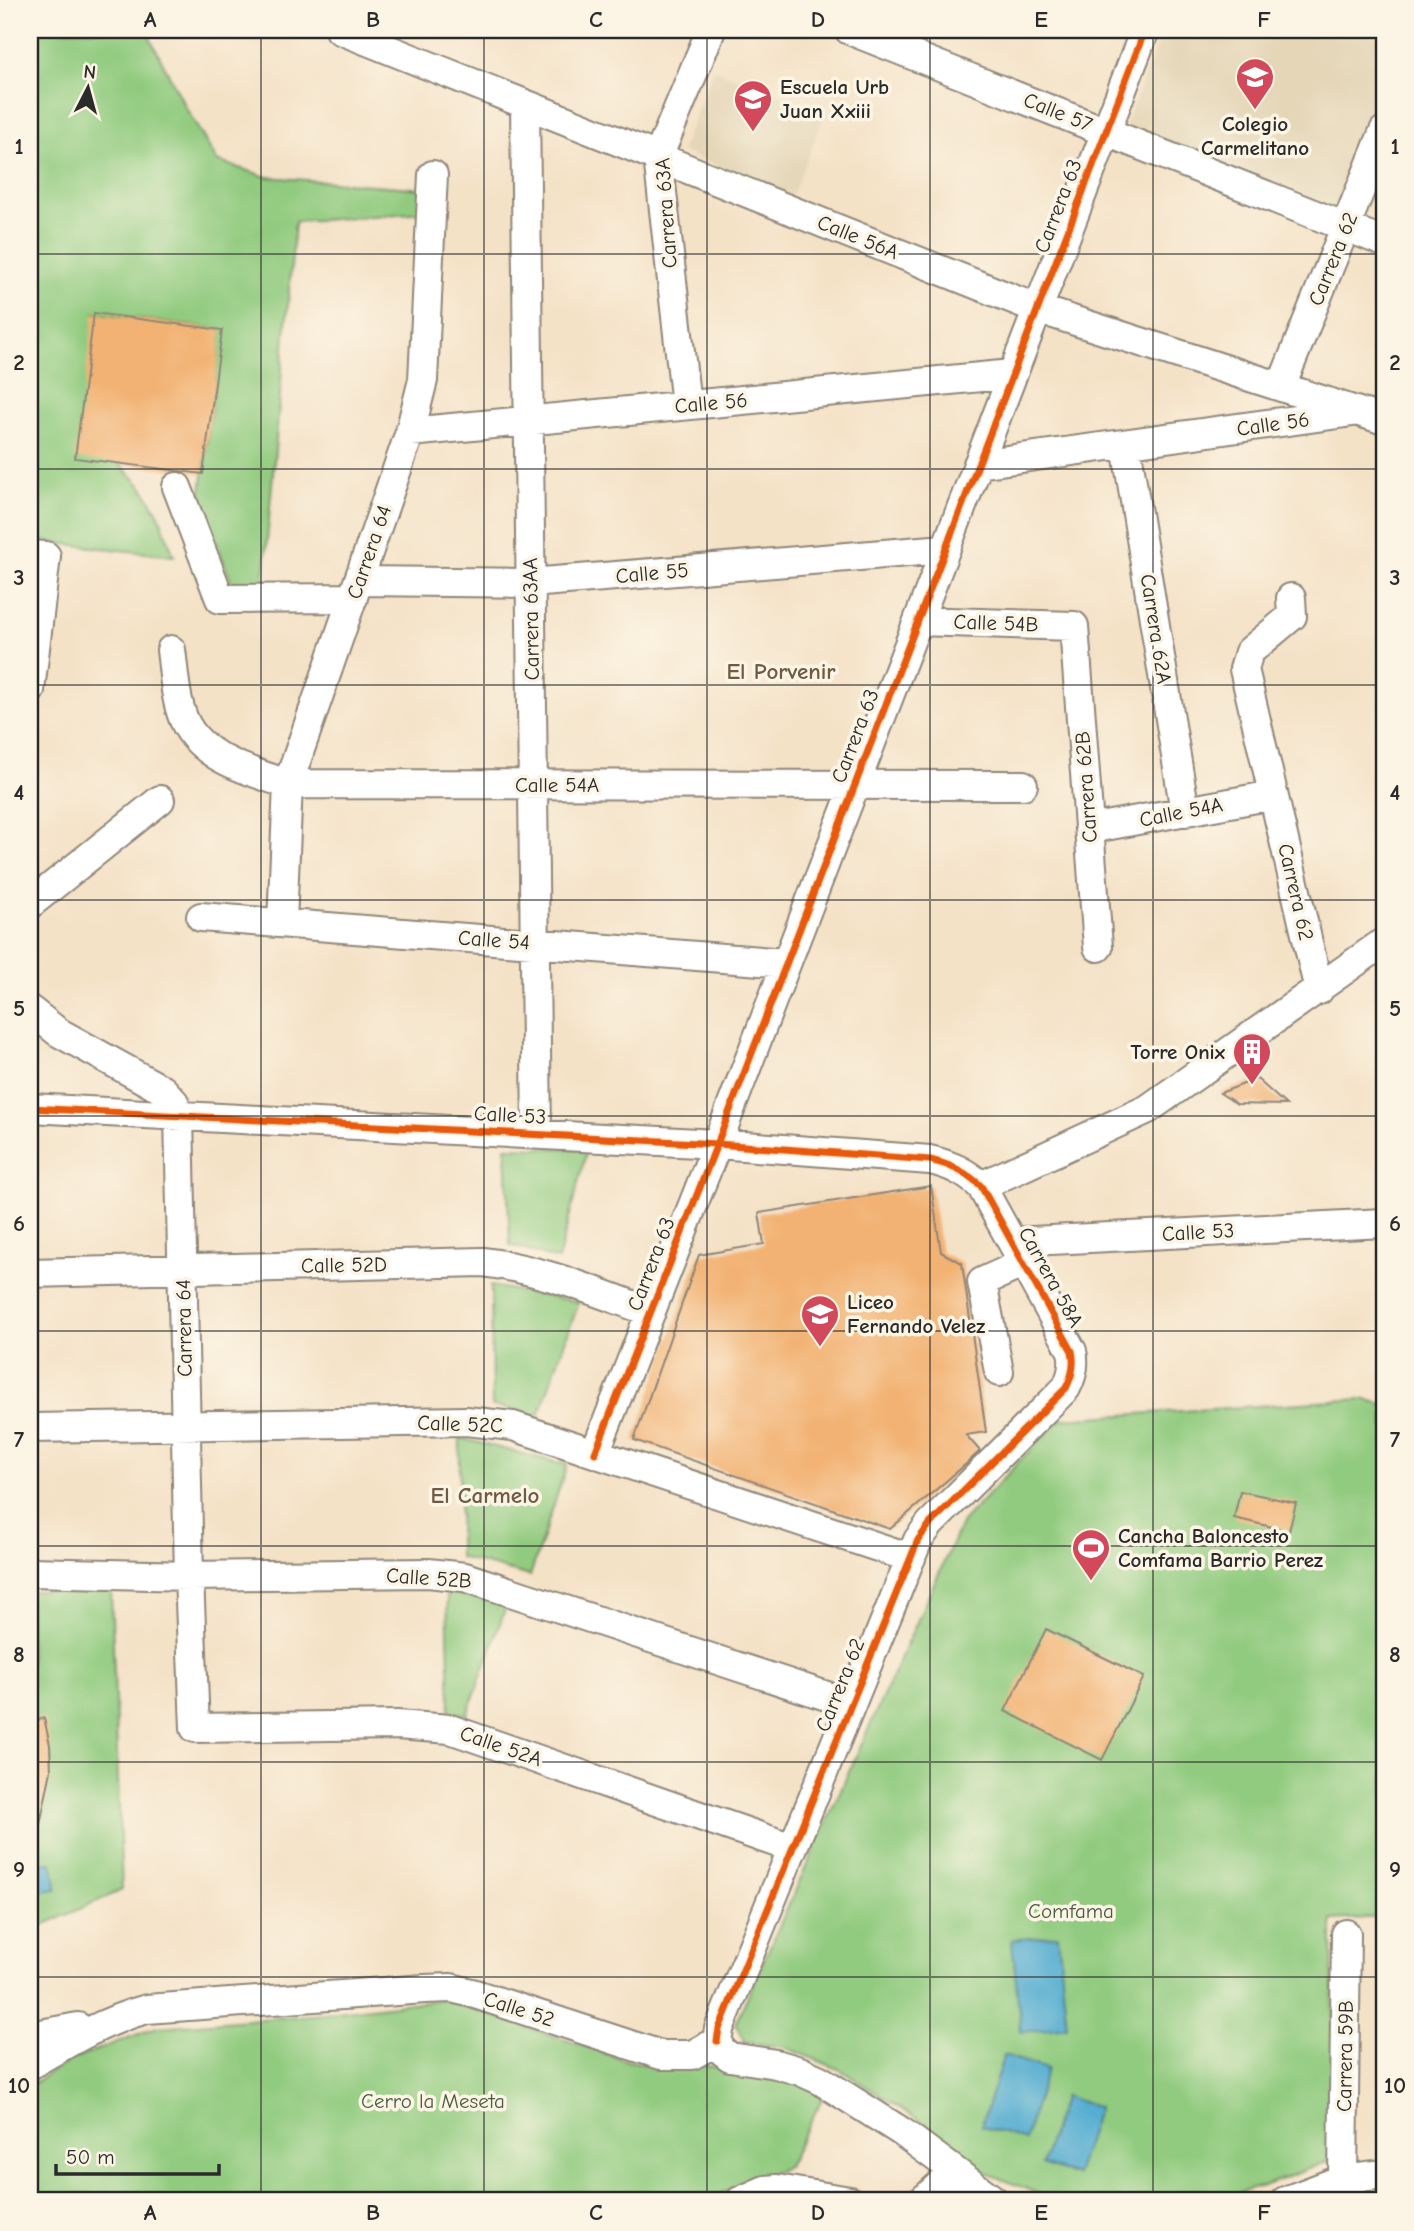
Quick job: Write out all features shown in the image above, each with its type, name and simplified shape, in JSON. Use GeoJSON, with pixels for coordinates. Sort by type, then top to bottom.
{"type":"FeatureCollection","features":[{"type":"Feature","properties":{"kind":"street","name":"Calle 56A"},"geometry":{"type":"LineString","coordinates":[[340,30],[1038,309],[1372,416]]}},
{"type":"Feature","properties":{"kind":"street","name":"Carrera 63A"},"geometry":{"type":"LineString","coordinates":[[686,405],[658,157],[711,30]]}},
{"type":"Feature","properties":{"kind":"street","name":"Calle 57"},"geometry":{"type":"LineString","coordinates":[[849,30],[1384,242]]}},
{"type":"Feature","properties":{"kind":"street","name":"Carrera 63"},"geometry":{"type":"LineString","coordinates":[[595,1453],[717,1144],[1145,30]]}},
{"type":"Feature","properties":{"kind":"street","name":"Carrera 63AA"},"geometry":{"type":"LineString","coordinates":[[525,104],[537,1134]]}},
{"type":"Feature","properties":{"kind":"street","name":"Carrera 62"},"geometry":{"type":"LineString","coordinates":[[1281,387],[1384,131]]}},
{"type":"Feature","properties":{"kind":"street","name":"Carrera 64"},"geometry":{"type":"LineString","coordinates":[[282,923],[288,784],[410,432],[424,380],[433,175]]}},
{"type":"Feature","properties":{"kind":"street","name":"Calle 56"},"geometry":{"type":"LineString","coordinates":[[410,432],[1012,374]]}},
{"type":"Feature","properties":{"kind":"street","name":"Calle 56"},"geometry":{"type":"LineString","coordinates":[[978,464],[1372,416]]}},
{"type":"Feature","properties":{"kind":"street","name":"Carrera 62A"},"geometry":{"type":"LineString","coordinates":[[1126,445],[1185,812]]}},
{"type":"Feature","properties":{"kind":"street","name":"Calle 55"},"geometry":{"type":"LineString","coordinates":[[177,487],[220,599],[530,583],[945,549]]}},
{"type":"Feature","properties":{"kind":"street"},"geometry":{"type":"LineString","coordinates":[[30,555],[46,556],[33,631],[30,690]]}},
{"type":"Feature","properties":{"kind":"street","name":"Carrera 62"},"geometry":{"type":"LineString","coordinates":[[1291,598],[1292,616],[1250,652],[1244,668],[1319,990]]}},
{"type":"Feature","properties":{"kind":"street","name":"Calle 54B"},"geometry":{"type":"LineString","coordinates":[[918,621],[1074,626]]}},
{"type":"Feature","properties":{"kind":"street","name":"Carrera 62B"},"geometry":{"type":"LineString","coordinates":[[1074,626],[1097,947]]}},
{"type":"Feature","properties":{"kind":"street","name":"Calle 54A"},"geometry":{"type":"LineString","coordinates":[[171,650],[184,720],[198,741],[241,768],[288,784],[1023,785]]}},
{"type":"Feature","properties":{"kind":"street","name":"Calle 54A"},"geometry":{"type":"LineString","coordinates":[[1089,829],[1273,794]]}},
{"type":"Feature","properties":{"kind":"street"},"geometry":{"type":"LineString","coordinates":[[30,904],[159,800]]}},
{"type":"Feature","properties":{"kind":"street","name":"Calle 54"},"geometry":{"type":"LineString","coordinates":[[201,917],[786,963]]}},
{"type":"Feature","properties":{"kind":"street"},"geometry":{"type":"LineString","coordinates":[[981,1186],[1148,1109],[1384,942]]}},
{"type":"Feature","properties":{"kind":"street"},"geometry":{"type":"LineString","coordinates":[[30,1010],[58,1032],[163,1090],[174,1102],[179,1115]]}},
{"type":"Feature","properties":{"kind":"street","name":"Calle 53"},"geometry":{"type":"LineString","coordinates":[[30,1108],[717,1144],[930,1160],[969,1175],[981,1186]]}},
{"type":"Feature","properties":{"kind":"street","name":"Carrera 64"},"geometry":{"type":"LineString","coordinates":[[179,1115],[195,1728]]}},
{"type":"Feature","properties":{"kind":"street","name":"Carrera 58A"},"geometry":{"type":"LineString","coordinates":[[981,1186],[1072,1351],[1073,1370],[1066,1388]]}},
{"type":"Feature","properties":{"kind":"street","name":"Calle 53"},"geometry":{"type":"LineString","coordinates":[[1018,1253],[1384,1223]]}},
{"type":"Feature","properties":{"kind":"street"},"geometry":{"type":"LineString","coordinates":[[999,1373],[982,1282],[1018,1253]]}},
{"type":"Feature","properties":{"kind":"street","name":"Calle 52D"},"geometry":{"type":"LineString","coordinates":[[30,1273],[483,1262],[514,1265],[539,1272],[651,1312]]}},
{"type":"Feature","properties":{"kind":"street","name":"Carrera 62"},"geometry":{"type":"LineString","coordinates":[[717,2041],[719,2029],[918,1540],[930,1524],[1066,1388]]}},
{"type":"Feature","properties":{"kind":"street","name":"Calle 52C"},"geometry":{"type":"LineString","coordinates":[[30,1428],[466,1421],[493,1423],[513,1426],[911,1558]]}},
{"type":"Feature","properties":{"kind":"street","name":"Calle 52B"},"geometry":{"type":"LineString","coordinates":[[30,1573],[189,1576],[428,1573],[465,1577],[851,1704]]}},
{"type":"Feature","properties":{"kind":"street","name":"Calle 52A"},"geometry":{"type":"LineString","coordinates":[[195,1728],[397,1725],[450,1729],[792,1848]]}},
{"type":"Feature","properties":{"kind":"street","name":"Carrera 59B"},"geometry":{"type":"LineString","coordinates":[[1343,2179],[1346,1934]]}},
{"type":"Feature","properties":{"kind":"street","name":"Calle 52"},"geometry":{"type":"LineString","coordinates":[[30,2065],[63,2045],[125,2015],[147,2010],[451,1988],[661,2055],[692,2055],[717,2041]]}},
{"type":"Feature","properties":{"kind":"street"},"geometry":{"type":"LineString","coordinates":[[30,2036],[125,2015]]}},
{"type":"Feature","properties":{"kind":"street"},"geometry":{"type":"LineString","coordinates":[[717,2041],[721,2050],[730,2057],[776,2064],[820,2080],[902,2132],[964,2186],[995,2201]]}},
{"type":"Feature","properties":{"kind":"street"},"geometry":{"type":"LineString","coordinates":[[1300,2198],[1343,2179],[1384,2174]]}},
{"type":"Feature","properties":{"kind":"street"},"geometry":{"type":"LineString","coordinates":[[922,2201],[964,2186]]}},
{"type":"Feature","properties":{"kind":"street"},"geometry":{"type":"LineString","coordinates":[[740,2201],[765,2190],[776,2189],[850,2201]]}},
{"type":"Feature","properties":{"kind":"shaded area","name":"Colegio Carmelitano"},"geometry":{"type":"Polygon","coordinates":[[[1163,30],[1384,30],[1384,98],[1340,209],[1125,125],[1163,30]]]}},
{"type":"Feature","properties":{"kind":"shaded area","name":"Escuela Urb Juan Xxiii"},"geometry":{"type":"Polygon","coordinates":[[[714,69],[825,114],[792,196],[681,151],[714,69]]]}},
{"type":"Feature","properties":{"kind":"green space"},"geometry":{"type":"Polygon","coordinates":[[[30,30],[146,30],[217,161],[267,177],[425,189],[424,212],[295,222],[263,587],[232,583],[200,499],[221,330],[95,313],[119,463],[144,489],[159,515],[174,556],[30,540],[30,30]]]}},
{"type":"Feature","properties":{"kind":"green space"},"geometry":{"type":"Polygon","coordinates":[[[506,1147],[587,1149],[558,1260],[510,1245],[506,1147]]]}},
{"type":"Feature","properties":{"kind":"green space"},"geometry":{"type":"Polygon","coordinates":[[[491,1286],[579,1302],[539,1415],[492,1406],[491,1286]]]}},
{"type":"Feature","properties":{"kind":"green space","name":"Comfama"},"geometry":{"type":"Polygon","coordinates":[[[1362,1399],[1384,1404],[1384,1917],[1332,1920],[1334,2159],[1264,2186],[1208,2201],[1057,2201],[984,2172],[929,2127],[839,2069],[784,2047],[746,2042],[735,2024],[962,1522],[1053,1426],[1061,1419],[1362,1399]]]}},
{"type":"Feature","properties":{"kind":"green space"},"geometry":{"type":"Polygon","coordinates":[[[460,1438],[567,1465],[530,1576],[459,1557],[460,1438]]]}},
{"type":"Feature","properties":{"kind":"green space"},"geometry":{"type":"Polygon","coordinates":[[[111,1590],[122,1890],[30,1931],[30,1591],[111,1590]]]}},
{"type":"Feature","properties":{"kind":"green space"},"geometry":{"type":"Polygon","coordinates":[[[447,1592],[507,1604],[467,1715],[450,1712],[447,1592]]]}},
{"type":"Feature","properties":{"kind":"green space","name":"Cerro la Meseta"},"geometry":{"type":"Polygon","coordinates":[[[444,1999],[628,2061],[666,2067],[701,2065],[790,2077],[825,2093],[787,2167],[701,2201],[30,2201],[30,2085],[73,2059],[157,2027],[313,2015],[444,1999]]]}},
{"type":"Feature","properties":{"kind":"water"},"geometry":{"type":"Polygon","coordinates":[[[52,1862],[57,1889],[30,1893],[30,1867],[52,1862]]]}},
{"type":"Feature","properties":{"kind":"water"},"geometry":{"type":"Polygon","coordinates":[[[1058,1935],[1067,2027],[1021,2032],[1012,1940],[1058,1935]]]}},
{"type":"Feature","properties":{"kind":"water"},"geometry":{"type":"Polygon","coordinates":[[[1004,2055],[1047,2069],[1025,2140],[981,2126],[1004,2055]]]}},
{"type":"Feature","properties":{"kind":"water"},"geometry":{"type":"Polygon","coordinates":[[[1064,2096],[1098,2107],[1076,2175],[1042,2164],[1064,2096]]]}},
{"type":"Feature","properties":{"kind":"building"},"geometry":{"type":"Polygon","coordinates":[[[94,313],[222,330],[203,474],[75,458],[94,313]]]}},
{"type":"Feature","properties":{"kind":"building","name":"Torre Onix"},"geometry":{"type":"Polygon","coordinates":[[[1257,1079],[1286,1105],[1237,1104],[1220,1093],[1257,1079]]]}},
{"type":"Feature","properties":{"kind":"building","name":"Liceo Fernando Velez"},"geometry":{"type":"Polygon","coordinates":[[[931,1186],[941,1252],[962,1263],[986,1432],[966,1435],[980,1451],[890,1529],[634,1440],[699,1255],[764,1244],[759,1213],[931,1186]]]}},
{"type":"Feature","properties":{"kind":"building"},"geometry":{"type":"Polygon","coordinates":[[[1240,1491],[1296,1503],[1289,1531],[1234,1518],[1240,1491]]]}},
{"type":"Feature","properties":{"kind":"building"},"geometry":{"type":"Polygon","coordinates":[[[1046,1629],[1144,1677],[1102,1760],[1005,1711],[1046,1629]]]}},
{"type":"Feature","properties":{"kind":"building"},"geometry":{"type":"Polygon","coordinates":[[[44,1718],[50,1745],[51,1771],[38,1834],[30,1834],[30,1723],[44,1718]]]}},
{"type":"Feature","properties":{"kind":"cycle path"},"geometry":{"type":"LineString","coordinates":[[595,1453],[717,1144],[1145,30]]}},
{"type":"Feature","properties":{"kind":"cycle path"},"geometry":{"type":"LineString","coordinates":[[30,1108],[717,1144],[930,1160],[958,1170],[981,1186],[1072,1351],[1072,1374],[1066,1388],[930,1524],[918,1540],[719,2029],[717,2041]]}},
{"type":"Feature","properties":{"kind":"place","name":"Colegio Carmelitano"},"geometry":{"type":"Point","coordinates":[1255,111]}},
{"type":"Feature","properties":{"kind":"place","name":"Escuela Urb Juan Xxiii"},"geometry":{"type":"Point","coordinates":[753,133]}},
{"type":"Feature","properties":{"kind":"place","name":"Torre Onix"},"geometry":{"type":"Point","coordinates":[1252,1086]}},
{"type":"Feature","properties":{"kind":"place","name":"Liceo Fernando Velez"},"geometry":{"type":"Point","coordinates":[820,1348]}},
{"type":"Feature","properties":{"kind":"place","name":"Cancha Baloncesto Comfama Barrio Perez"},"geometry":{"type":"Point","coordinates":[1091,1582]}},
{"type":"Feature","properties":{"kind":"district","name":"El Porvenir"},"geometry":{"type":"Point","coordinates":[781,671]}},
{"type":"Feature","properties":{"kind":"district","name":"El Carmelo"},"geometry":{"type":"Point","coordinates":[485,1495]}}]}
